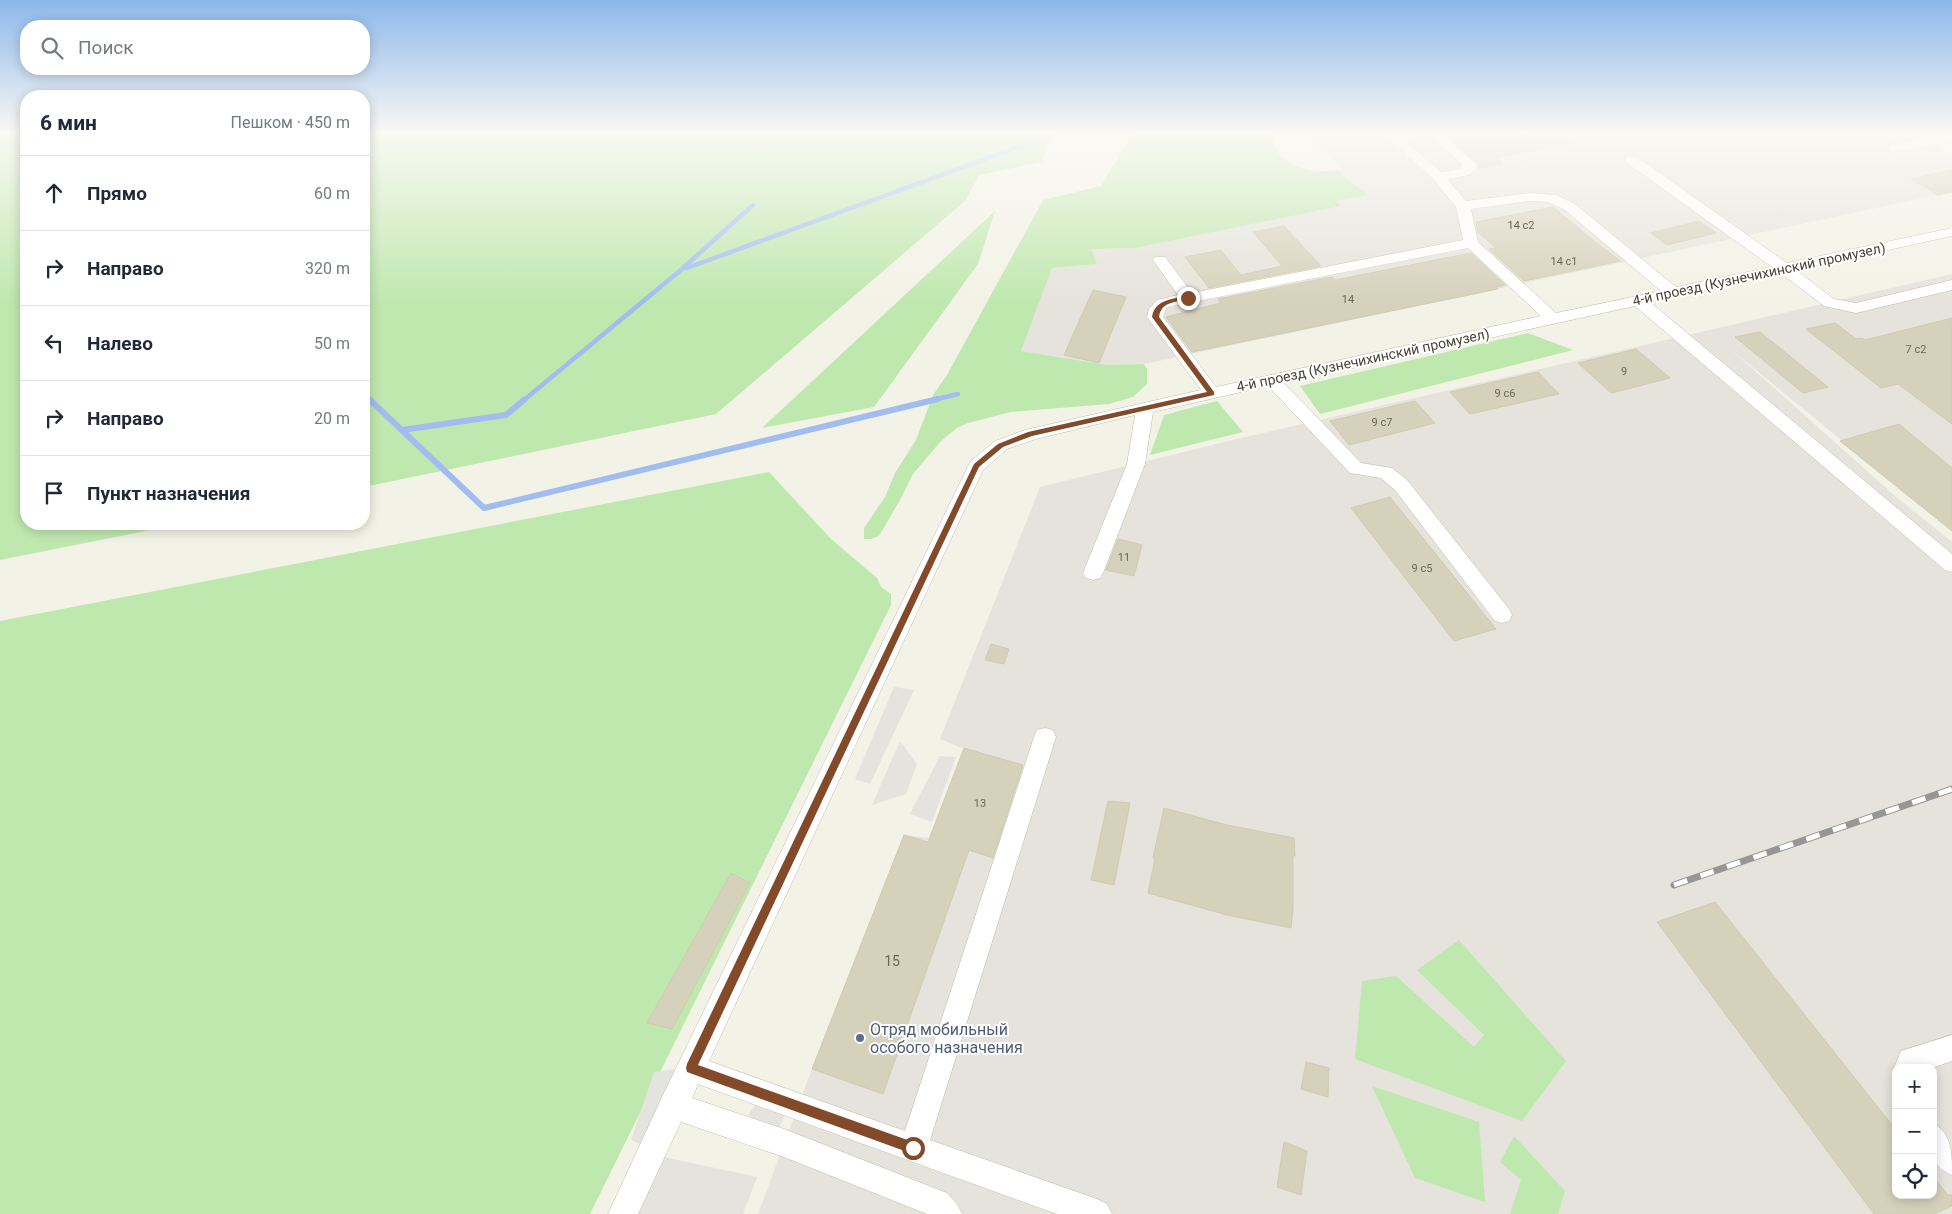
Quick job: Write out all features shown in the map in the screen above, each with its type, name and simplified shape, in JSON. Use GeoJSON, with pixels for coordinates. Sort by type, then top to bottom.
{"type":"FeatureCollection","features":[{"type":"Feature","properties":{"kind":"street"},"geometry":{"type":"LineString","coordinates":[[1449,189],[1463,206],[1471,243],[1553,319]]}},
{"type":"Feature","properties":{"kind":"street"},"geometry":{"type":"LineString","coordinates":[[1672,189],[1785,269],[1829,303],[1856,308],[1952,285]]}},
{"type":"Feature","properties":{"kind":"street"},"geometry":{"type":"LineString","coordinates":[[1463,206],[1530,197],[1551,198],[1570,207],[1673,293]]}},
{"type":"Feature","properties":{"kind":"street","name":"4-й проезд (Кузнечихинский промузел)"},"geometry":{"type":"LineString","coordinates":[[623,1214],[976,466],[1001,445],[1031,434],[1145,408],[1952,232]]}},
{"type":"Feature","properties":{"kind":"street"},"geometry":{"type":"LineString","coordinates":[[1212,393],[1155,317],[1157,309],[1162,303],[1471,243]]}},
{"type":"Feature","properties":{"kind":"street"},"geometry":{"type":"LineString","coordinates":[[1160,260],[1188,298]]}},
{"type":"Feature","properties":{"kind":"street"},"geometry":{"type":"LineString","coordinates":[[1639,301],[1952,565]]}},
{"type":"Feature","properties":{"kind":"street"},"geometry":{"type":"LineString","coordinates":[[1272,380],[1356,469],[1386,472],[1401,485],[1502,615]]}},
{"type":"Feature","properties":{"kind":"street"},"geometry":{"type":"LineString","coordinates":[[1093,573],[1136,464],[1145,408]]}},
{"type":"Feature","properties":{"kind":"street"},"geometry":{"type":"LineString","coordinates":[[913,1148],[1045,737]]}},
{"type":"Feature","properties":{"kind":"street"},"geometry":{"type":"LineString","coordinates":[[1909,1064],[1911,1061],[1952,1048]]}},
{"type":"Feature","properties":{"kind":"street"},"geometry":{"type":"LineString","coordinates":[[691,1068],[1097,1214]]}},
{"type":"Feature","properties":{"kind":"street"},"geometry":{"type":"LineString","coordinates":[[673,1105],[784,1143],[937,1203],[947,1214]]}},
{"type":"Feature","properties":{"kind":"street"},"geometry":{"type":"LineString","coordinates":[[1937,1142],[1952,1161]]}},
{"type":"Feature","properties":{"kind":"shaded area"},"geometry":{"type":"Polygon","coordinates":[[[1352,189],[1952,189],[1952,192],[1144,364],[1108,365],[1021,351],[1052,268],[1097,264],[1091,249],[1135,248],[1340,206],[1335,201],[1352,189]]]}},
{"type":"Feature","properties":{"kind":"shaded area"},"geometry":{"type":"Polygon","coordinates":[[[1952,274],[1952,531],[1728,347],[1894,495],[1952,542],[1952,1214],[758,1214],[812,1069],[904,835],[929,838],[964,749],[940,739],[1040,487],[1237,439],[1952,274]]]}},
{"type":"Feature","properties":{"kind":"shaded area"},"geometry":{"type":"Polygon","coordinates":[[[1111,674],[1123,680],[1122,689],[1110,685],[1076,692],[1057,706],[1037,699],[1068,676],[1111,674]]]}},
{"type":"Feature","properties":{"kind":"shaded area"},"geometry":{"type":"Polygon","coordinates":[[[894,687],[914,690],[870,784],[855,779],[894,687]]]}},
{"type":"Feature","properties":{"kind":"shaded area"},"geometry":{"type":"Polygon","coordinates":[[[1048,721],[1077,729],[1075,746],[1037,732],[1048,721]]]}},
{"type":"Feature","properties":{"kind":"shaded area"},"geometry":{"type":"Polygon","coordinates":[[[900,741],[917,764],[906,794],[872,805],[900,741]]]}},
{"type":"Feature","properties":{"kind":"shaded area"},"geometry":{"type":"Polygon","coordinates":[[[940,756],[956,757],[932,822],[910,814],[940,756]]]}},
{"type":"Feature","properties":{"kind":"shaded area"},"geometry":{"type":"Polygon","coordinates":[[[676,1069],[647,1147],[631,1140],[654,1072],[676,1069]]]}},
{"type":"Feature","properties":{"kind":"shaded area"},"geometry":{"type":"Polygon","coordinates":[[[759,1100],[788,1108],[777,1132],[748,1115],[759,1100]]]}},
{"type":"Feature","properties":{"kind":"shaded area"},"geometry":{"type":"Polygon","coordinates":[[[980,1117],[1250,1198],[1249,1214],[1148,1214],[967,1152],[980,1117]]]}},
{"type":"Feature","properties":{"kind":"shaded area"},"geometry":{"type":"Polygon","coordinates":[[[664,1157],[757,1177],[743,1214],[638,1214],[664,1157]]]}},
{"type":"Feature","properties":{"kind":"shaded area"},"geometry":{"type":"Polygon","coordinates":[[[946,1169],[998,1187],[991,1214],[983,1214],[934,1189],[946,1169]]]}},
{"type":"Feature","properties":{"kind":"green space"},"geometry":{"type":"Polygon","coordinates":[[[0,189],[20,189],[20,530],[151,530],[0,560],[0,189]]]}},
{"type":"Feature","properties":{"kind":"green space"},"geometry":{"type":"Polygon","coordinates":[[[370,189],[972,189],[965,201],[716,414],[370,486],[370,189]]]}},
{"type":"Feature","properties":{"kind":"green space"},"geometry":{"type":"Polygon","coordinates":[[[1090,189],[1360,189],[1368,195],[1336,201],[1341,206],[1135,248],[1091,249],[1097,264],[1052,268],[1021,351],[1108,365],[1144,364],[1147,369],[1147,384],[1133,397],[1109,404],[1011,412],[968,423],[957,428],[941,441],[913,474],[879,536],[864,539],[864,528],[885,497],[895,473],[916,440],[933,395],[947,375],[1043,200],[1090,189]]]}},
{"type":"Feature","properties":{"kind":"green space"},"geometry":{"type":"Polygon","coordinates":[[[995,211],[978,264],[874,407],[762,428],[995,211]]]}},
{"type":"Feature","properties":{"kind":"green space"},"geometry":{"type":"Polygon","coordinates":[[[1528,333],[1573,350],[1320,414],[1300,386],[1528,333]]]}},
{"type":"Feature","properties":{"kind":"green space"},"geometry":{"type":"Polygon","coordinates":[[[1217,401],[1243,432],[1150,455],[1164,415],[1217,401]]]}},
{"type":"Feature","properties":{"kind":"green space"},"geometry":{"type":"Polygon","coordinates":[[[769,472],[831,539],[877,578],[881,587],[891,594],[891,605],[590,1214],[0,1214],[0,621],[769,472]]]}},
{"type":"Feature","properties":{"kind":"green space"},"geometry":{"type":"Polygon","coordinates":[[[1459,940],[1566,1061],[1522,1121],[1355,1059],[1362,981],[1396,976],[1474,1047],[1484,1035],[1417,970],[1459,940]]]}},
{"type":"Feature","properties":{"kind":"green space"},"geometry":{"type":"Polygon","coordinates":[[[1372,1086],[1479,1122],[1485,1202],[1415,1178],[1372,1086]]]}},
{"type":"Feature","properties":{"kind":"green space"},"geometry":{"type":"Polygon","coordinates":[[[1514,1136],[1565,1191],[1558,1214],[1510,1214],[1521,1180],[1500,1162],[1514,1136]]]}},
{"type":"Feature","properties":{"kind":"building"},"geometry":{"type":"Polygon","coordinates":[[[1927,189],[1952,189],[1952,192],[1938,195],[1927,189]]]}},
{"type":"Feature","properties":{"kind":"building"},"geometry":{"type":"Polygon","coordinates":[[[1553,207],[1620,261],[1524,281],[1489,249],[1496,248],[1478,232],[1476,222],[1553,207]]]}},
{"type":"Feature","properties":{"kind":"building"},"geometry":{"type":"Polygon","coordinates":[[[1699,221],[1716,233],[1667,245],[1651,233],[1699,221]]]}},
{"type":"Feature","properties":{"kind":"building"},"geometry":{"type":"Polygon","coordinates":[[[1284,226],[1321,266],[1209,288],[1185,257],[1221,250],[1241,275],[1282,266],[1253,232],[1284,226]]]}},
{"type":"Feature","properties":{"kind":"building"},"geometry":{"type":"Polygon","coordinates":[[[1471,253],[1505,285],[1496,287],[1498,289],[1192,352],[1166,317],[1221,303],[1218,299],[1332,277],[1335,280],[1471,253]]]}},
{"type":"Feature","properties":{"kind":"building"},"geometry":{"type":"Polygon","coordinates":[[[1093,290],[1126,297],[1099,363],[1064,355],[1093,290]]]}},
{"type":"Feature","properties":{"kind":"building"},"geometry":{"type":"Polygon","coordinates":[[[1952,318],[1952,424],[1898,384],[1881,388],[1806,329],[1835,323],[1856,339],[1862,338],[1865,340],[1952,318]]]}},
{"type":"Feature","properties":{"kind":"building"},"geometry":{"type":"Polygon","coordinates":[[[1760,332],[1828,387],[1803,393],[1735,337],[1760,332]]]}},
{"type":"Feature","properties":{"kind":"building"},"geometry":{"type":"Polygon","coordinates":[[[1636,349],[1670,378],[1611,393],[1578,363],[1636,349]]]}},
{"type":"Feature","properties":{"kind":"building"},"geometry":{"type":"Polygon","coordinates":[[[1538,372],[1559,394],[1470,414],[1450,392],[1538,372]]]}},
{"type":"Feature","properties":{"kind":"building"},"geometry":{"type":"Polygon","coordinates":[[[1415,401],[1435,423],[1349,445],[1330,421],[1415,401]]]}},
{"type":"Feature","properties":{"kind":"building"},"geometry":{"type":"Polygon","coordinates":[[[1899,424],[1952,468],[1952,531],[1840,441],[1899,424]]]}},
{"type":"Feature","properties":{"kind":"building"},"geometry":{"type":"Polygon","coordinates":[[[1390,497],[1496,629],[1454,641],[1351,508],[1390,497]]]}},
{"type":"Feature","properties":{"kind":"building"},"geometry":{"type":"Polygon","coordinates":[[[1118,539],[1142,545],[1134,576],[1106,570],[1118,539]]]}},
{"type":"Feature","properties":{"kind":"building"},"geometry":{"type":"Polygon","coordinates":[[[991,644],[1009,649],[1004,664],[985,660],[991,644]]]}},
{"type":"Feature","properties":{"kind":"building"},"geometry":{"type":"Polygon","coordinates":[[[964,748],[1023,765],[993,858],[969,850],[883,1094],[812,1069],[904,835],[928,842],[964,748]]]}},
{"type":"Feature","properties":{"kind":"building"},"geometry":{"type":"Polygon","coordinates":[[[1108,801],[1130,803],[1114,885],[1091,880],[1108,801]]]}},
{"type":"Feature","properties":{"kind":"building"},"geometry":{"type":"Polygon","coordinates":[[[1164,808],[1227,825],[1294,838],[1295,856],[1293,856],[1291,928],[1227,915],[1148,893],[1155,859],[1153,858],[1164,808]]]}},
{"type":"Feature","properties":{"kind":"building"},"geometry":{"type":"Polygon","coordinates":[[[731,873],[750,883],[672,1029],[647,1023],[731,873]]]}},
{"type":"Feature","properties":{"kind":"building"},"geometry":{"type":"Polygon","coordinates":[[[1715,902],[1892,1125],[1892,1199],[1937,1199],[1937,1182],[1948,1195],[1952,1195],[1952,1206],[1934,1214],[1874,1214],[1657,922],[1715,902]]]}},
{"type":"Feature","properties":{"kind":"building"},"geometry":{"type":"Polygon","coordinates":[[[1306,1062],[1329,1068],[1328,1097],[1301,1089],[1306,1062]]]}},
{"type":"Feature","properties":{"kind":"building"},"geometry":{"type":"Polygon","coordinates":[[[1284,1142],[1307,1151],[1301,1195],[1277,1187],[1284,1142]]]}},
{"type":"Feature","properties":{"kind":"waterway"},"geometry":{"type":"LineString","coordinates":[[687,268],[904,189]]}},
{"type":"Feature","properties":{"kind":"waterway"},"geometry":{"type":"LineString","coordinates":[[524,400],[682,269],[753,205]]}},
{"type":"Feature","properties":{"kind":"waterway"},"geometry":{"type":"LineString","coordinates":[[933,400],[958,394]]}},
{"type":"Feature","properties":{"kind":"waterway"},"geometry":{"type":"LineString","coordinates":[[402,430],[506,415],[525,399]]}},
{"type":"Feature","properties":{"kind":"waterway"},"geometry":{"type":"LineString","coordinates":[[370,400],[484,508],[938,399]]}},
{"type":"Feature","properties":{"kind":"railway"},"geometry":{"type":"LineString","coordinates":[[1674,885],[1952,789]]}},
{"type":"Feature","properties":{"kind":"place","name":"Отряд мобильный особого назначения"},"geometry":{"type":"Point","coordinates":[860,1038]}},
{"type":"Feature","properties":{"kind":"route"},"geometry":{"type":"LineString","coordinates":[[913,1148],[691,1068],[976,466],[1001,445],[1031,434],[1212,393],[1155,317],[1157,309],[1162,303],[1188,298]]}}]}
